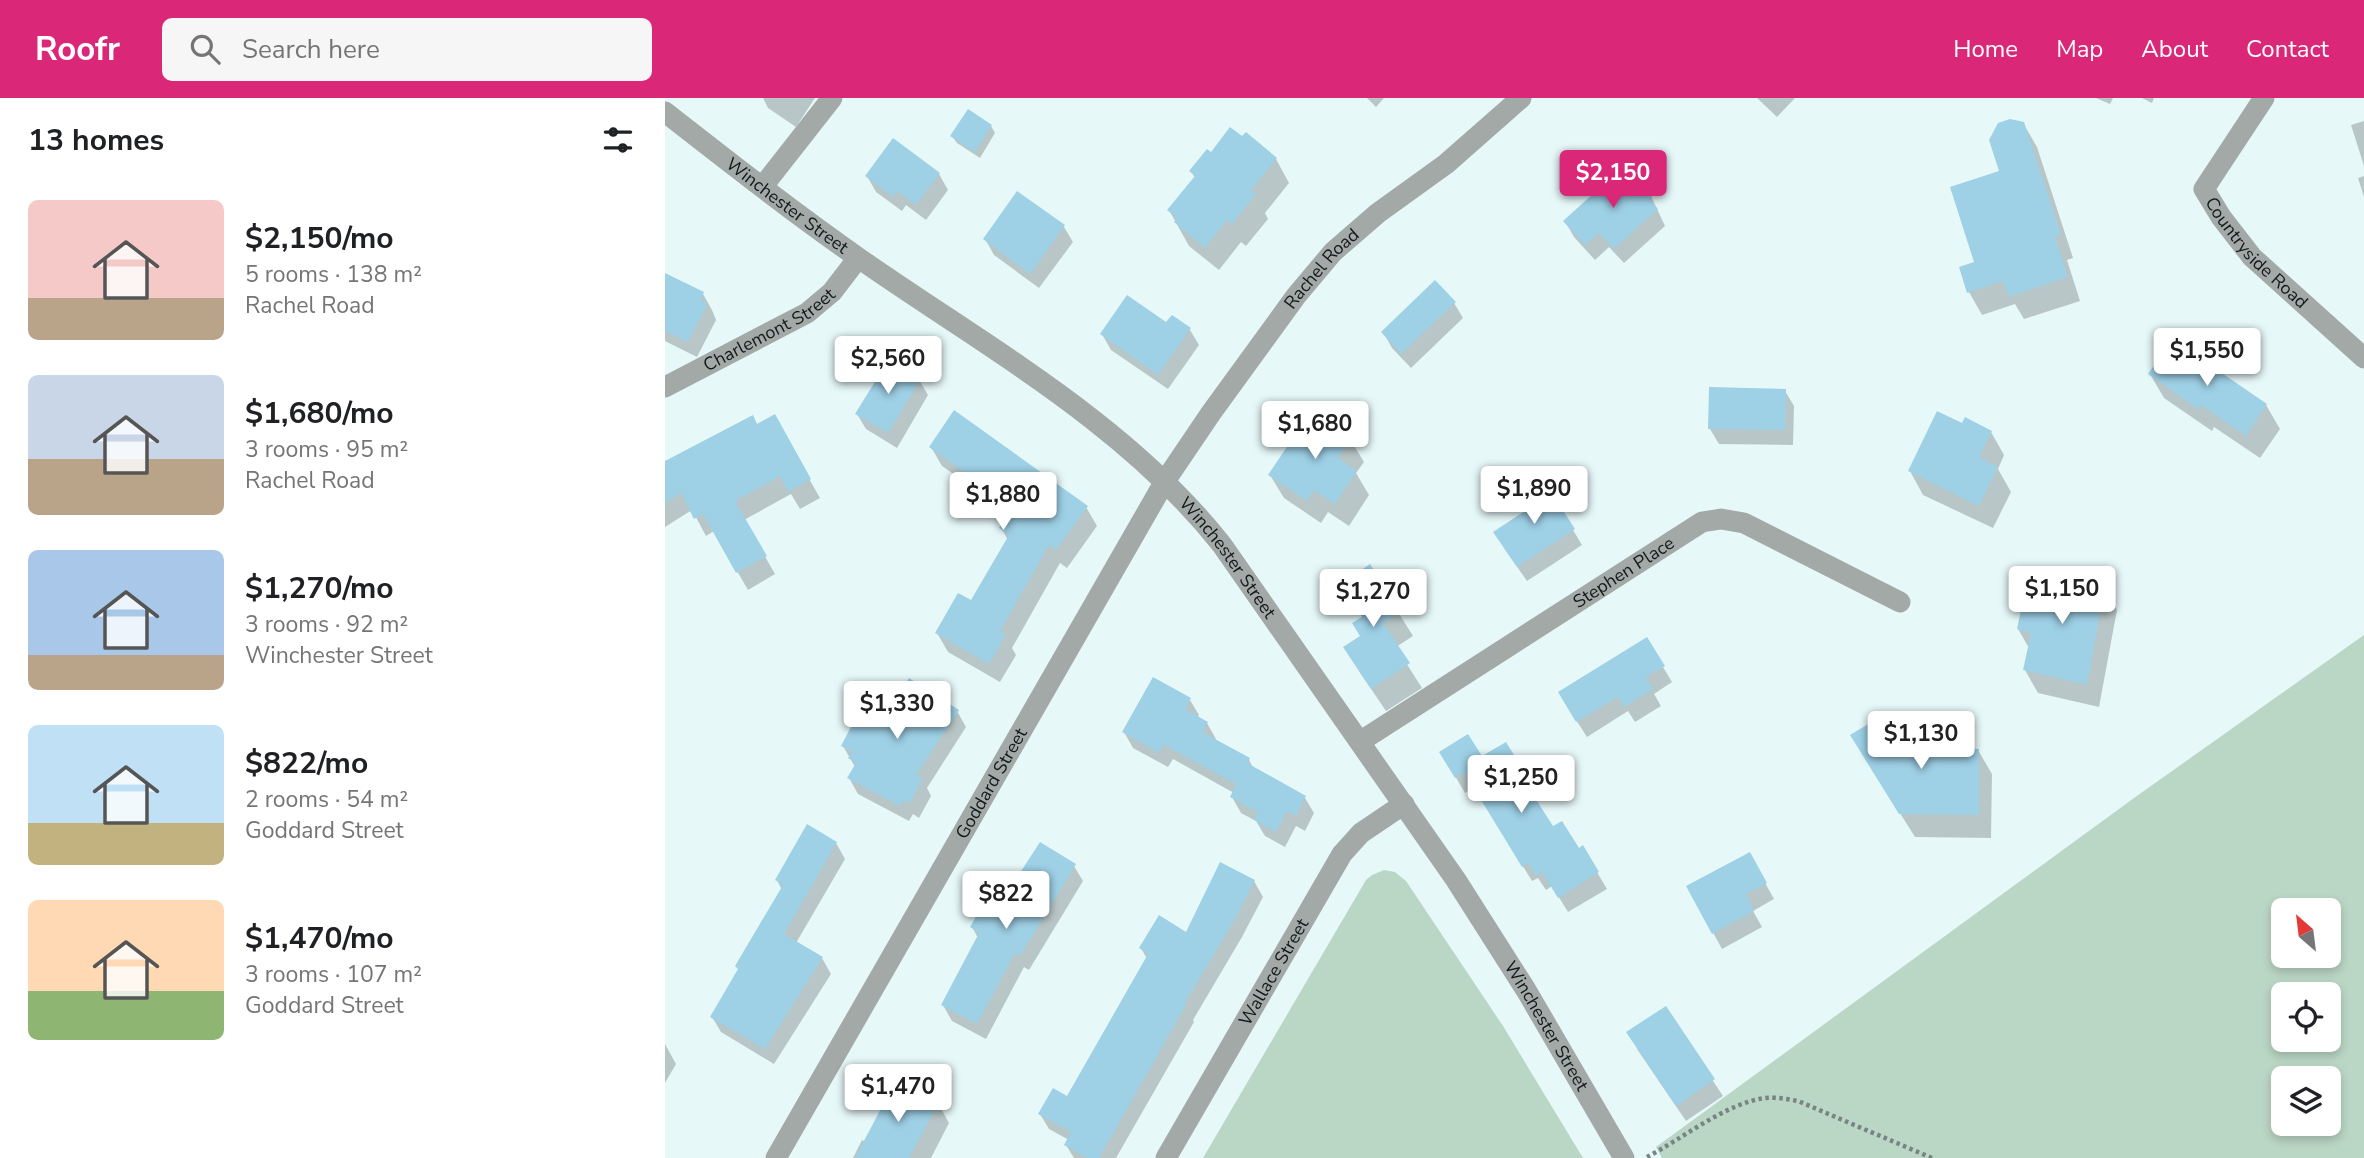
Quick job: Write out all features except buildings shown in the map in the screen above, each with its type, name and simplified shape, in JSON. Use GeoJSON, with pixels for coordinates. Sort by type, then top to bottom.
{"type":"FeatureCollection","features":[{"type":"Feature","properties":{"kind":"street"},"geometry":{"type":"LineString","coordinates":[[763,186],[832,98]]}},
{"type":"Feature","properties":{"kind":"street","name":"Rachel Road"},"geometry":{"type":"LineString","coordinates":[[1165,481],[1210,413],[1296,296],[1333,252],[1378,213],[1446,164],[1521,98]]}},
{"type":"Feature","properties":{"kind":"street","name":"Countryside Road"},"geometry":{"type":"LineString","coordinates":[[2264,98],[2204,190],[2252,257],[2364,358]]}},
{"type":"Feature","properties":{"kind":"street","name":"Winchester Street"},"geometry":{"type":"LineString","coordinates":[[665,112],[858,258],[1050,387],[1113,436],[1165,481],[1193,510],[1222,545],[1361,741],[1493,936],[1560,1045],[1623,1157]]}},
{"type":"Feature","properties":{"kind":"street","name":"Charlemont Street"},"geometry":{"type":"LineString","coordinates":[[665,387],[807,313],[824,300],[858,258]]}},
{"type":"Feature","properties":{"kind":"street","name":"Goddard Street"},"geometry":{"type":"LineString","coordinates":[[776,1158],[1165,481]]}},
{"type":"Feature","properties":{"kind":"street","name":"Stephen Place"},"geometry":{"type":"LineString","coordinates":[[1361,741],[1702,522],[1721,519],[1744,523],[1900,602]]}},
{"type":"Feature","properties":{"kind":"street","name":"Wallace Street"},"geometry":{"type":"LineString","coordinates":[[1166,1158],[1342,854],[1361,833],[1404,804]]}},
{"type":"Feature","properties":{"kind":"path"},"geometry":{"type":"LineString","coordinates":[[1623,1157],[1649,1157],[1684,1134],[1741,1106],[1762,1098],[1777,1098],[1798,1101],[1931,1158]]}},
{"type":"Feature","properties":{"kind":"green space"},"geometry":{"type":"Polygon","coordinates":[[[2364,635],[2364,1158],[1662,1158],[1656,1147],[2134,798],[2364,635]]]}},
{"type":"Feature","properties":{"kind":"green space"},"geometry":{"type":"Polygon","coordinates":[[[1384,870],[1395,872],[1406,881],[1503,1026],[1583,1158],[1203,1158],[1366,880],[1384,870]]]}}]}
